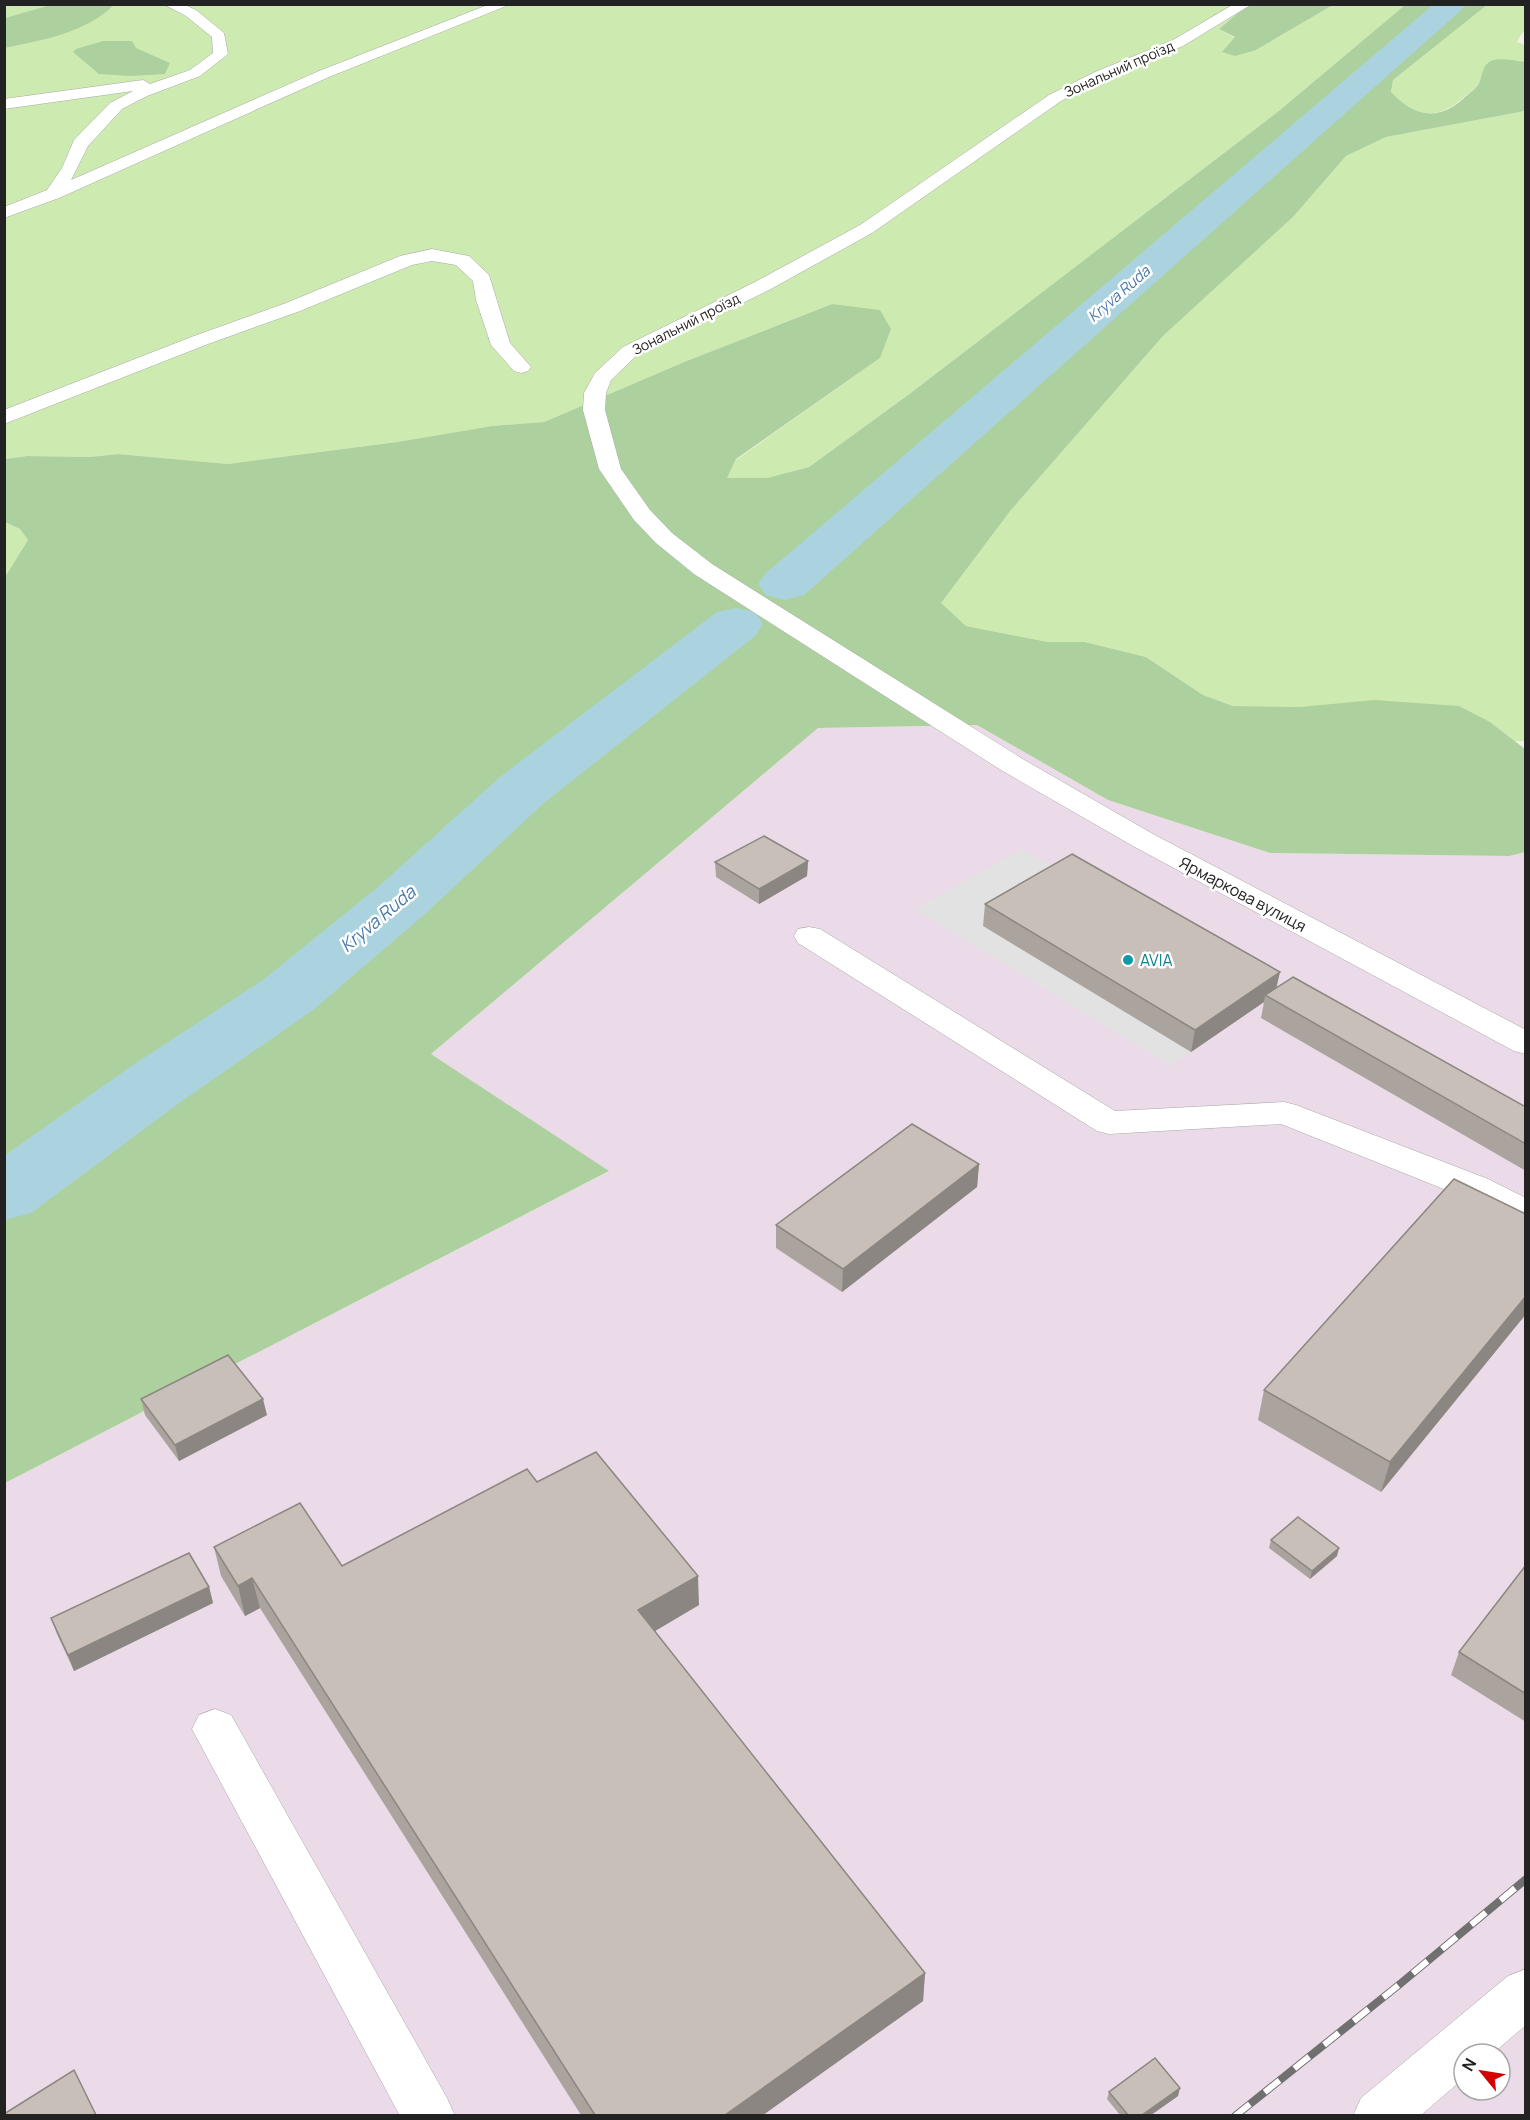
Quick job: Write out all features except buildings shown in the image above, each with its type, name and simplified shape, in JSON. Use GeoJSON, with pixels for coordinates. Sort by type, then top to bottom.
{"type":"FeatureCollection","features":[{"type":"Feature","properties":{"kind":"street"},"geometry":{"type":"LineString","coordinates":[[53,194],[70,168],[80,144],[107,114],[124,102],[195,73],[220,54],[219,36],[191,14],[170,4]]}},
{"type":"Feature","properties":{"kind":"street"},"geometry":{"type":"LineString","coordinates":[[4,213],[53,194],[324,74],[504,4]]}},
{"type":"Feature","properties":{"kind":"street","name":"Зональний проїзд"},"geometry":{"type":"LineString","coordinates":[[965,736],[703,569],[664,538],[624,492],[610,469],[594,410],[595,393],[602,377],[630,351],[770,281],[866,229],[1056,98],[1076,87],[1178,43],[1245,4]]}},
{"type":"Feature","properties":{"kind":"street"},"geometry":{"type":"LineString","coordinates":[[4,104],[172,81]]}},
{"type":"Feature","properties":{"kind":"street"},"geometry":{"type":"LineString","coordinates":[[4,418],[201,340],[293,307],[407,260],[432,255],[462,260],[482,279],[486,300],[501,345],[521,367]]}},
{"type":"Feature","properties":{"kind":"street","name":"Ярмаркова вулиця"},"geometry":{"type":"LineString","coordinates":[[965,736],[1143,840],[1526,1044]]}},
{"type":"Feature","properties":{"kind":"street"},"geometry":{"type":"LineString","coordinates":[[809,936],[1109,1123],[1284,1113],[1476,1188],[1526,1214]]}},
{"type":"Feature","properties":{"kind":"street"},"geometry":{"type":"LineString","coordinates":[[215,1730],[429,2115]]}},
{"type":"Feature","properties":{"kind":"street"},"geometry":{"type":"LineString","coordinates":[[1379,2115],[1526,1993]]}},
{"type":"Feature","properties":{"kind":"shaded area"},"geometry":{"type":"Polygon","coordinates":[[[977,725],[1108,800],[1270,853],[1508,856],[1525,852],[1525,2115],[5,2116],[5,1483],[608,1172],[431,1054],[818,728],[977,725]]]}},
{"type":"Feature","properties":{"kind":"shaded area"},"geometry":{"type":"Polygon","coordinates":[[[1022,849],[1069,876],[1191,1052],[1171,1066],[915,909],[1022,849]]]}},
{"type":"Feature","properties":{"kind":"green space"},"geometry":{"type":"Polygon","coordinates":[[[54,4],[114,5],[103,15],[77,29],[5,48],[5,18],[54,4]]]}},
{"type":"Feature","properties":{"kind":"green space"},"geometry":{"type":"Polygon","coordinates":[[[4,5],[54,5],[5,18],[4,5]]]}},
{"type":"Feature","properties":{"kind":"green space"},"geometry":{"type":"Polygon","coordinates":[[[114,5],[1253,5],[1244,8],[1219,29],[1256,50],[1333,5],[1405,5],[1280,110],[908,395],[809,467],[767,478],[726,479],[736,460],[880,358],[832,304],[684,362],[544,422],[492,426],[397,442],[228,464],[118,454],[90,457],[27,456],[5,459],[5,48],[62,33],[104,13],[114,5]],[[135,48],[87,65],[170,63],[135,48]]]}},
{"type":"Feature","properties":{"kind":"green space"},"geometry":{"type":"Polygon","coordinates":[[[1253,5],[1333,5],[1256,50],[1235,56],[1222,52],[1235,37],[1219,29],[1244,8],[1253,5]]]}},
{"type":"Feature","properties":{"kind":"green space"},"geometry":{"type":"Polygon","coordinates":[[[1405,5],[1487,5],[1393,80],[1391,92],[1399,100],[1417,111],[1435,113],[1444,111],[1476,87],[1489,62],[1505,59],[1525,62],[1525,111],[1386,137],[1346,156],[1293,217],[1163,336],[1011,510],[941,603],[966,626],[1048,642],[1085,642],[1146,657],[1203,695],[1233,706],[1300,707],[1374,700],[1459,706],[1490,722],[1525,749],[1525,852],[1509,856],[1270,853],[1108,800],[977,725],[818,728],[431,1054],[609,1171],[5,1483],[5,577],[28,540],[20,529],[5,522],[5,459],[27,456],[90,457],[118,454],[228,464],[397,442],[492,426],[544,422],[684,362],[832,304],[880,310],[891,329],[880,358],[736,459],[727,478],[767,478],[809,467],[908,395],[1280,110],[1405,5]]]}},
{"type":"Feature","properties":{"kind":"green space"},"geometry":{"type":"Polygon","coordinates":[[[1487,5],[1525,5],[1525,32],[1517,42],[1525,45],[1525,62],[1492,60],[1486,66],[1474,89],[1454,105],[1436,113],[1426,113],[1408,107],[1391,92],[1393,80],[1487,5]]]}},
{"type":"Feature","properties":{"kind":"green space"},"geometry":{"type":"Polygon","coordinates":[[[103,41],[132,41],[136,48],[170,63],[165,74],[131,76],[99,74],[73,52],[103,41]]]}},
{"type":"Feature","properties":{"kind":"green space"},"geometry":{"type":"Polygon","coordinates":[[[1525,111],[1525,741],[1515,741],[1490,722],[1300,707],[1233,706],[1203,695],[1146,657],[1085,642],[1048,642],[966,626],[940,604],[1011,510],[1163,336],[1293,217],[1346,156],[1386,137],[1525,111]]]}},
{"type":"Feature","properties":{"kind":"green space"},"geometry":{"type":"Polygon","coordinates":[[[5,522],[20,529],[28,540],[5,577],[5,522]]]}},
{"type":"Feature","properties":{"kind":"waterway","name":"Kryva Ruda"},"geometry":{"type":"LineString","coordinates":[[785,584],[1453,4]]}},
{"type":"Feature","properties":{"kind":"waterway","name":"Kryva Ruda"},"geometry":{"type":"LineString","coordinates":[[4,1194],[156,1084],[288,995],[402,900],[522,790],[736,624]]}},
{"type":"Feature","properties":{"kind":"railway"},"geometry":{"type":"LineString","coordinates":[[1235,2116],[1400,1984],[1526,1879]]}},
{"type":"Feature","properties":{"kind":"place","name":"AVIA"},"geometry":{"type":"Point","coordinates":[1128,960]}}]}
